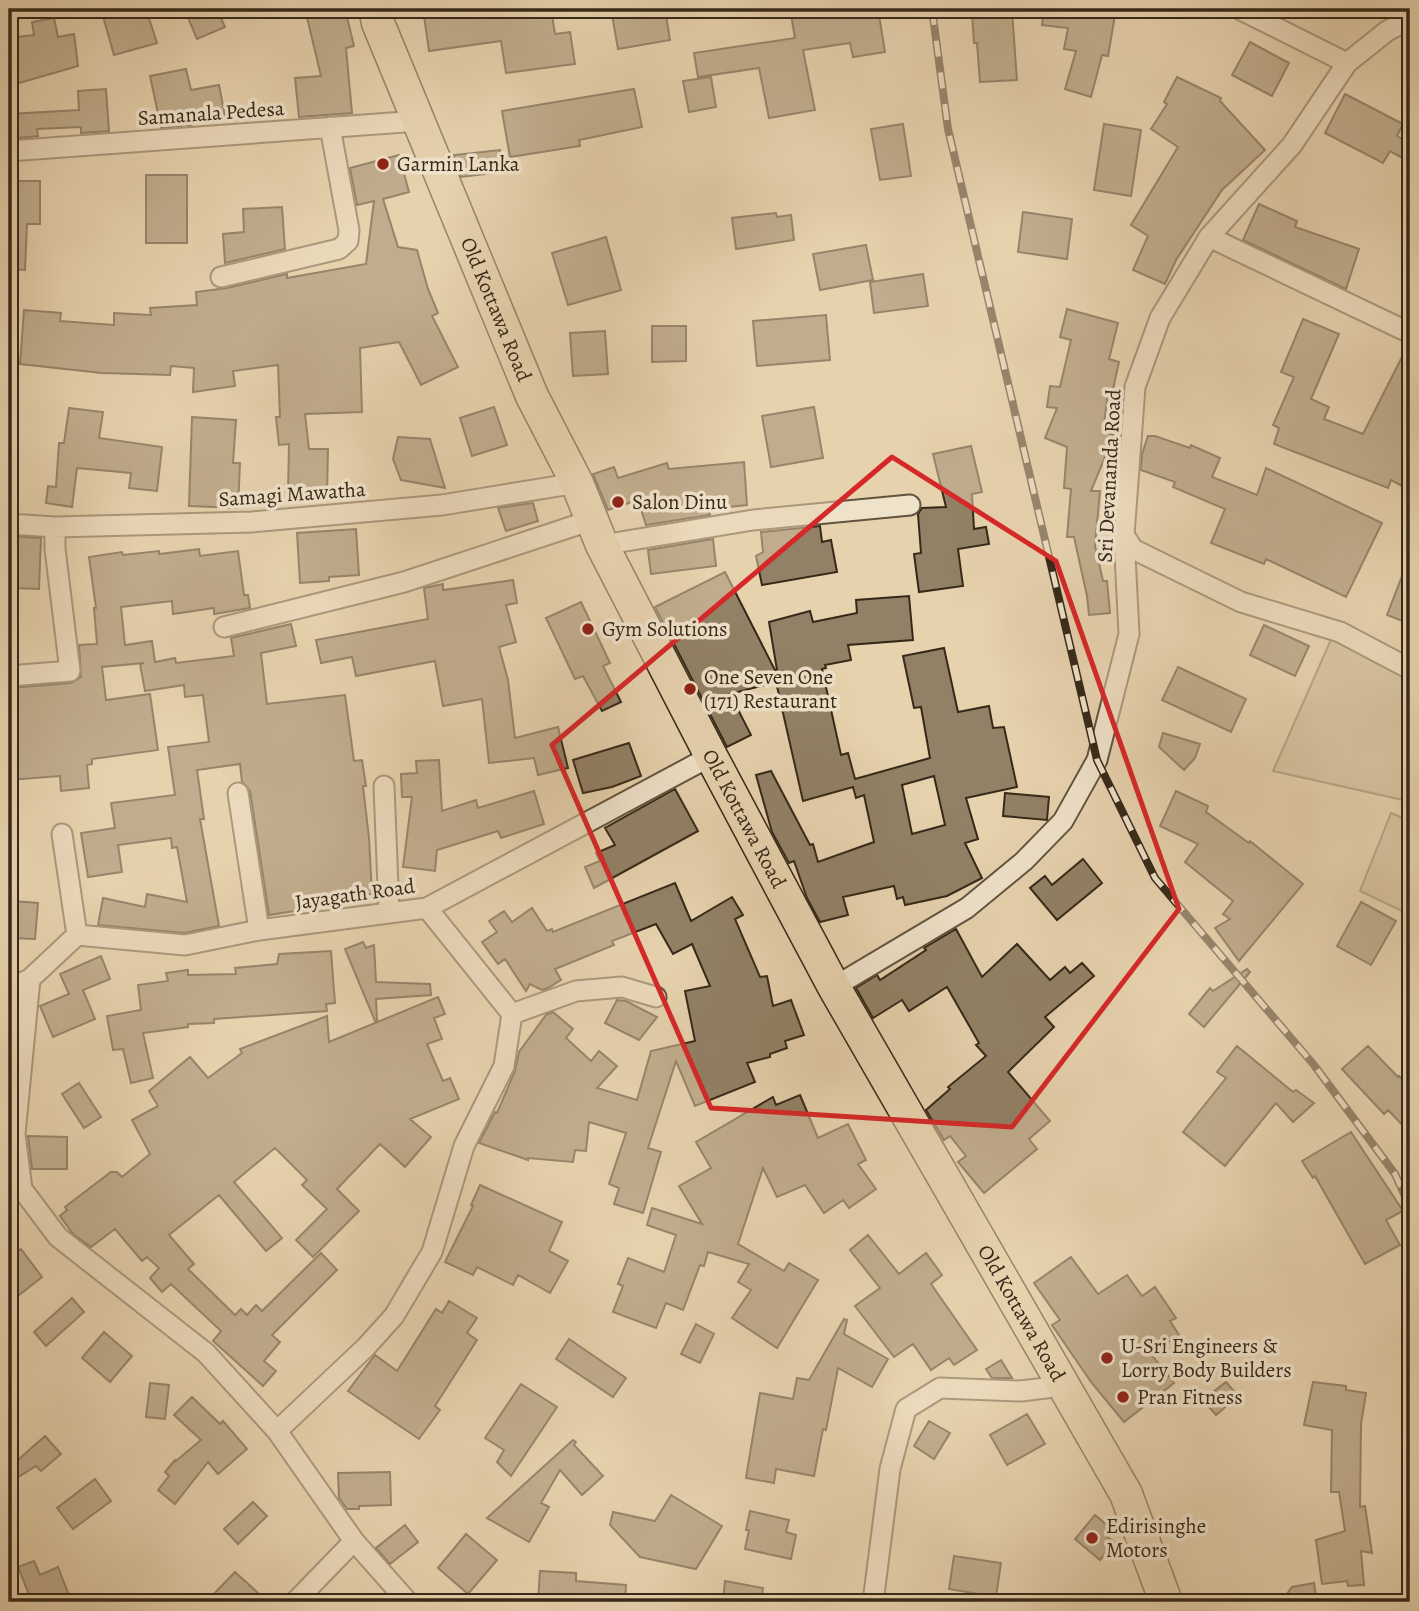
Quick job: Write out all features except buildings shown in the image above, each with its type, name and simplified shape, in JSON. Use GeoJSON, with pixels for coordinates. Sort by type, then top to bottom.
{"type":"FeatureCollection","features":[{"type":"Feature","properties":{"kind":"main road","name":"Old Kottawa Road"},"geometry":{"type":"LineString","coordinates":[[375,9],[378,23],[532,397],[577,483],[597,532],[710,757],[834,986],[1126,1494],[1166,1602]]}},
{"type":"Feature","properties":{"kind":"street"},"geometry":{"type":"LineString","coordinates":[[1239,9],[1347,63]]}},
{"type":"Feature","properties":{"kind":"street","name":"Sri Devananda Road"},"geometry":{"type":"LineString","coordinates":[[834,986],[967,908],[1024,861],[1063,821],[1097,760],[1129,634],[1124,535],[1135,387],[1160,318],[1209,237],[1292,145],[1347,63],[1387,31],[1410,19]]}},
{"type":"Feature","properties":{"kind":"street","name":"Samanala Pedesa"},"geometry":{"type":"LineString","coordinates":[[9,151],[418,121]]}},
{"type":"Feature","properties":{"kind":"street"},"geometry":{"type":"LineString","coordinates":[[221,277],[339,249],[348,241],[349,230],[330,127]]}},
{"type":"Feature","properties":{"kind":"street"},"geometry":{"type":"LineString","coordinates":[[1209,237],[1410,333]]}},
{"type":"Feature","properties":{"kind":"street","name":"Samagi Mawatha"},"geometry":{"type":"LineString","coordinates":[[9,524],[55,527],[252,522],[442,505],[577,483]]}},
{"type":"Feature","properties":{"kind":"street"},"geometry":{"type":"LineString","coordinates":[[224,627],[597,532],[910,505]]}},
{"type":"Feature","properties":{"kind":"street"},"geometry":{"type":"LineString","coordinates":[[9,676],[70,671],[55,549],[55,527]]}},
{"type":"Feature","properties":{"kind":"street"},"geometry":{"type":"LineString","coordinates":[[1124,535],[1133,549],[1241,602],[1340,632],[1410,669]]}},
{"type":"Feature","properties":{"kind":"street","name":"Jayagath Road"},"geometry":{"type":"LineString","coordinates":[[77,934],[185,945],[259,930],[427,908],[710,757]]}},
{"type":"Feature","properties":{"kind":"street"},"geometry":{"type":"LineString","coordinates":[[384,786],[389,912]]}},
{"type":"Feature","properties":{"kind":"street"},"geometry":{"type":"LineString","coordinates":[[238,793],[259,930]]}},
{"type":"Feature","properties":{"kind":"street"},"geometry":{"type":"LineString","coordinates":[[9,988],[30,979],[77,934],[62,834]]}},
{"type":"Feature","properties":{"kind":"street"},"geometry":{"type":"LineString","coordinates":[[276,1431],[366,1347],[394,1316],[432,1252],[464,1146],[504,1066],[512,1014],[427,908]]}},
{"type":"Feature","properties":{"kind":"street"},"geometry":{"type":"LineString","coordinates":[[30,979],[15,1134],[22,1189],[58,1237],[206,1353],[276,1431],[354,1542],[408,1602]]}},
{"type":"Feature","properties":{"kind":"street"},"geometry":{"type":"LineString","coordinates":[[512,1014],[576,991],[622,987],[656,997]]}},
{"type":"Feature","properties":{"kind":"street"},"geometry":{"type":"LineString","coordinates":[[873,1602],[890,1469],[906,1409],[940,1388],[1021,1391],[1062,1386]]}},
{"type":"Feature","properties":{"kind":"street"},"geometry":{"type":"LineString","coordinates":[[295,1602],[354,1542]]}},
{"type":"Feature","properties":{"kind":"highlighted area"},"geometry":{"type":"Polygon","coordinates":[[[892,457],[1056,561],[1179,909],[1012,1127],[711,1108],[552,745],[892,457]]]}},
{"type":"Feature","properties":{"kind":"shaded area"},"geometry":{"type":"Polygon","coordinates":[[[1333,635],[1410,680],[1410,781],[1403,800],[1273,771],[1333,635]]]}},
{"type":"Feature","properties":{"kind":"shaded area"},"geometry":{"type":"Polygon","coordinates":[[[1391,813],[1410,821],[1410,915],[1360,891],[1391,813]]]}},
{"type":"Feature","properties":{"kind":"railway"},"geometry":{"type":"LineString","coordinates":[[932,9],[948,129],[1097,760],[1155,878],[1314,1065],[1395,1174],[1410,1207]]}},
{"type":"Feature","properties":{"kind":"place","name":"Garmin Lanka"},"geometry":{"type":"Point","coordinates":[383,164]}},
{"type":"Feature","properties":{"kind":"place","name":"Salon Dinu"},"geometry":{"type":"Point","coordinates":[618,502]}},
{"type":"Feature","properties":{"kind":"place","name":"Gym Solutions"},"geometry":{"type":"Point","coordinates":[588,629]}},
{"type":"Feature","properties":{"kind":"place","name":"One Seven One (171) Restaurant"},"geometry":{"type":"Point","coordinates":[690,689]}},
{"type":"Feature","properties":{"kind":"place","name":"U-Sri Engineers & Lorry Body Builders"},"geometry":{"type":"Point","coordinates":[1107,1358]}},
{"type":"Feature","properties":{"kind":"place","name":"Pran Fitness"},"geometry":{"type":"Point","coordinates":[1123,1397]}},
{"type":"Feature","properties":{"kind":"place","name":"Edirisinghe Motors"},"geometry":{"type":"Point","coordinates":[1092,1538]}}]}
